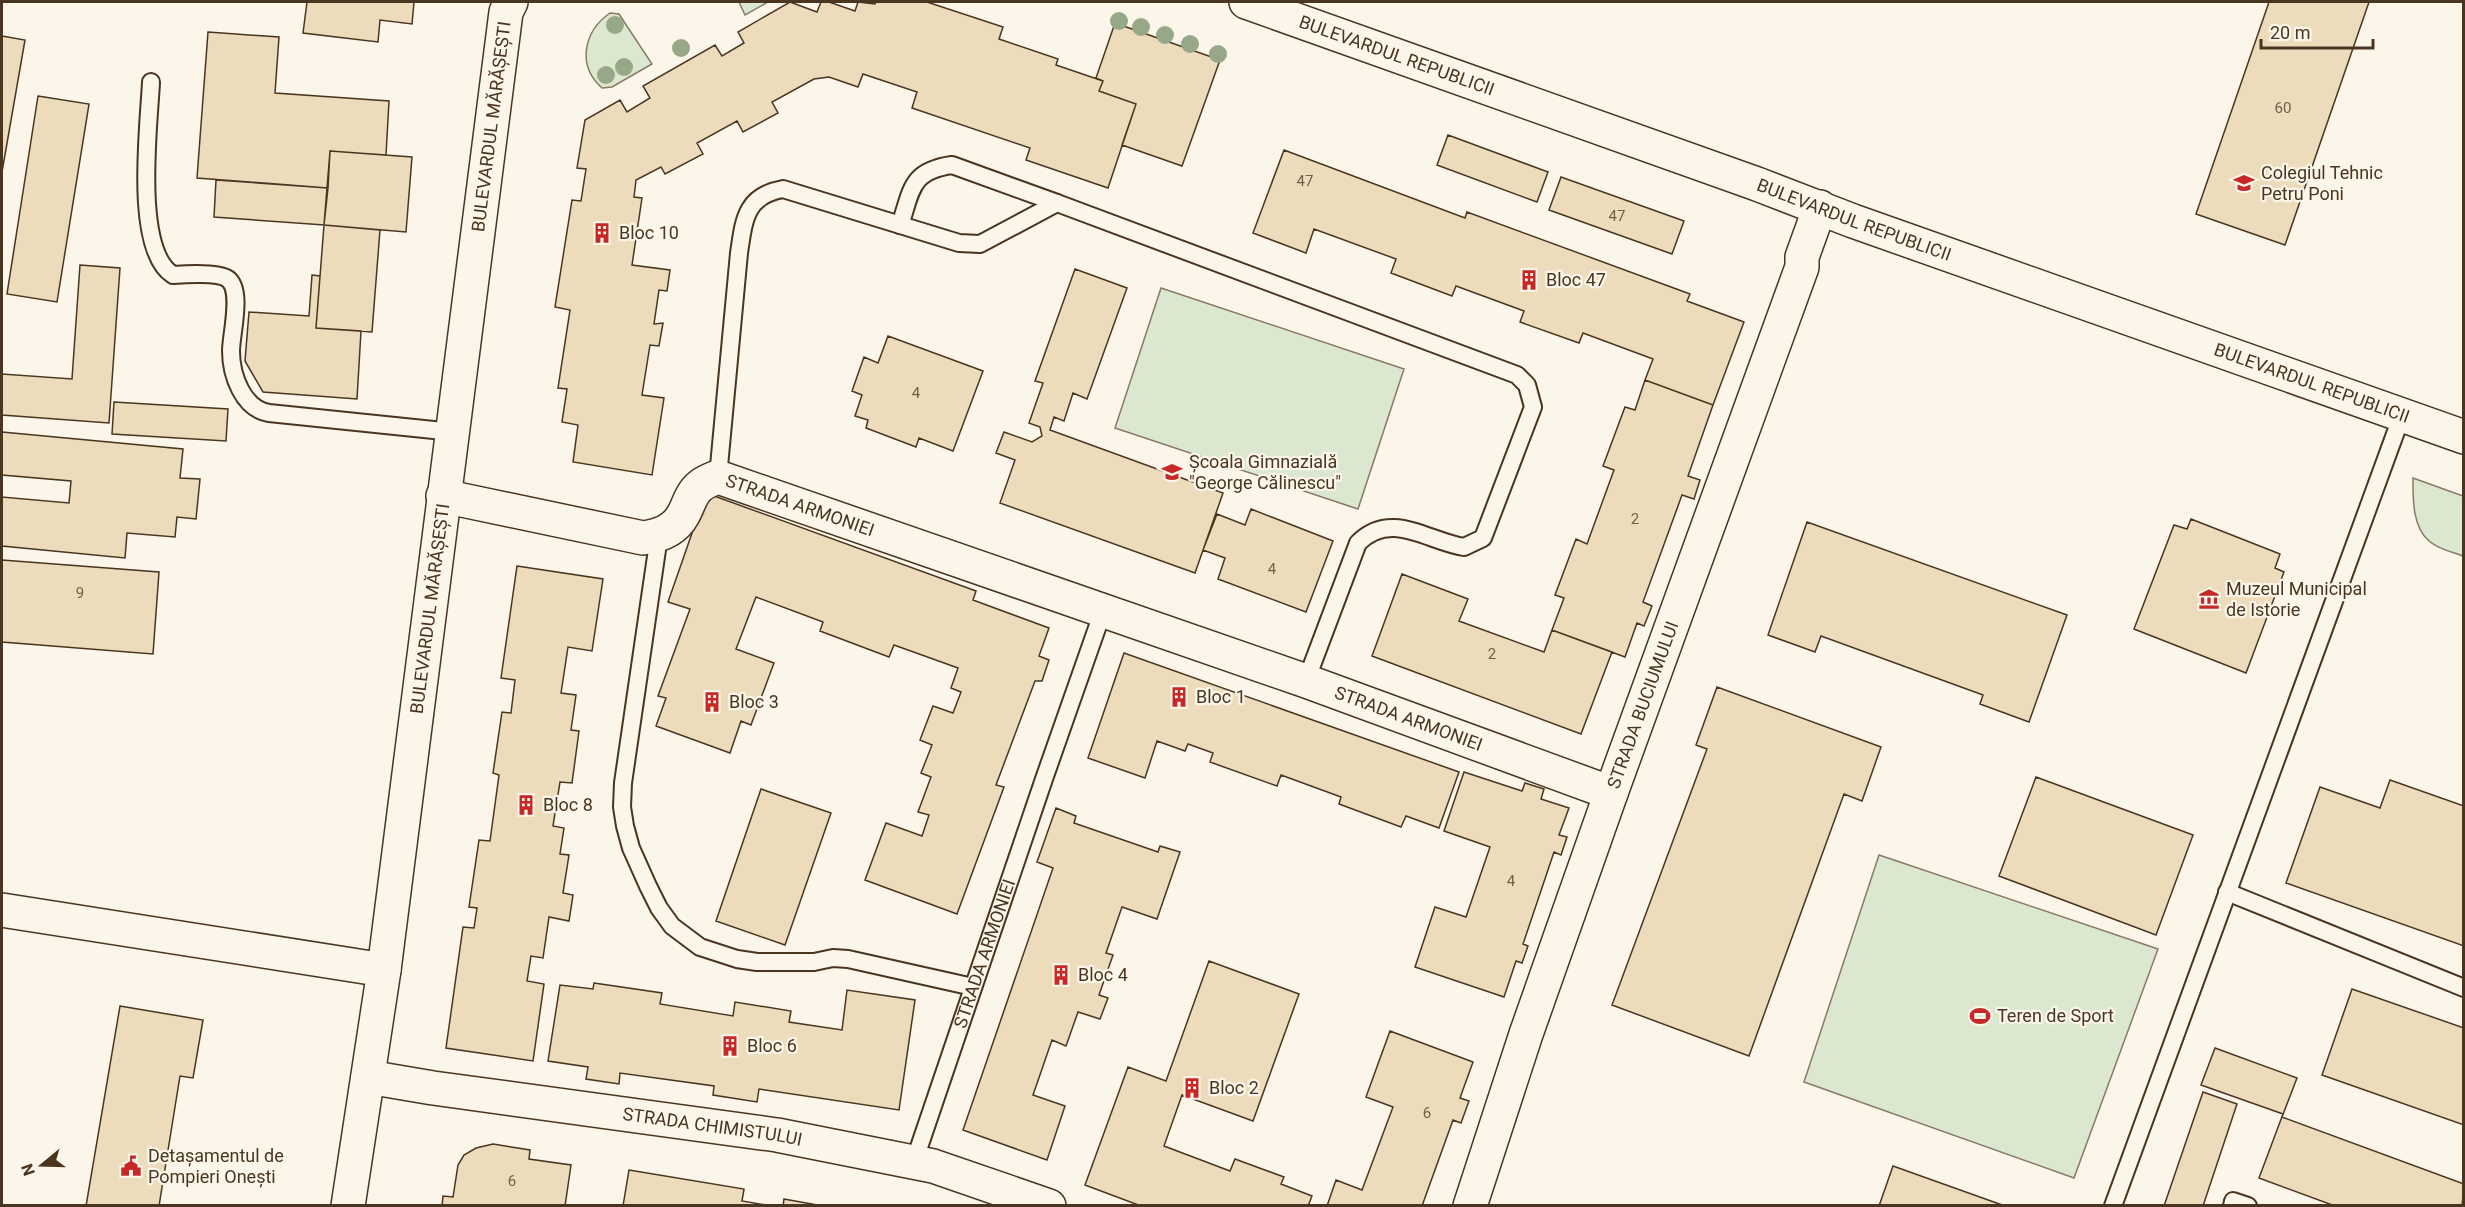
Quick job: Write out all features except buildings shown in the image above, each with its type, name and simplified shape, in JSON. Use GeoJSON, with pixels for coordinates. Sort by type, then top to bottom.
{"type":"FeatureCollection","features":[{"type":"Feature","properties":{"kind":"street","name":"BULEVARDUL REPUBLICII"},"geometry":{"type":"LineString","coordinates":[[1246,2],[1820,207],[1853,221],[2463,437]]}},
{"type":"Feature","properties":{"kind":"street","name":"BULEVARDUL MĂRĂȘEȘTI"},"geometry":{"type":"LineString","coordinates":[[348,1206],[384,970],[507,5]]}},
{"type":"Feature","properties":{"kind":"street","name":"STRADA BUCIUMULUI"},"geometry":{"type":"LineString","coordinates":[[1470,1206],[1526,1034],[1802,267],[1802,257],[1820,207]]}},
{"type":"Feature","properties":{"kind":"street","name":"STRADA ARMONIEI"},"geometry":{"type":"LineString","coordinates":[[658,536],[682,517],[696,490],[718,477],[1306,681],[1611,793]]}},
{"type":"Feature","properties":{"kind":"street"},"geometry":{"type":"LineString","coordinates":[[444,496],[643,538],[658,536]]}},
{"type":"Feature","properties":{"kind":"street"},"geometry":{"type":"LineString","coordinates":[[2,910],[384,970]]}},
{"type":"Feature","properties":{"kind":"street","name":"STRADA CHIMISTULUI"},"geometry":{"type":"LineString","coordinates":[[368,1077],[777,1135],[914,1161],[1050,1206]]}},
{"type":"Feature","properties":{"kind":"lane"},"geometry":{"type":"LineString","coordinates":[[151,82],[147,194],[148,226],[153,244],[161,263],[173,275],[221,275],[230,280],[235,297],[231,353],[240,391],[250,405],[260,412],[453,432]]}},
{"type":"Feature","properties":{"kind":"lane"},"geometry":{"type":"LineString","coordinates":[[900,225],[915,181],[939,167],[952,165],[1508,371],[1518,375],[1527,385],[1533,407],[1483,538],[1464,547],[1398,527],[1385,527],[1365,536],[1358,543],[1306,681]]}},
{"type":"Feature","properties":{"kind":"lane"},"geometry":{"type":"LineString","coordinates":[[718,477],[744,220],[750,208],[764,195],[783,189],[959,243],[980,244],[1057,203]]}},
{"type":"Feature","properties":{"kind":"lane"},"geometry":{"type":"LineString","coordinates":[[2113,1206],[2403,415]]}},
{"type":"Feature","properties":{"kind":"lane"},"geometry":{"type":"LineString","coordinates":[[658,536],[622,783],[622,807],[632,848],[659,908],[672,926],[700,947],[737,959],[774,963],[848,959],[973,987]]}},
{"type":"Feature","properties":{"kind":"lane","name":"STRADA ARMONIEI"},"geometry":{"type":"LineString","coordinates":[[914,1161],[1103,610]]}},
{"type":"Feature","properties":{"kind":"lane"},"geometry":{"type":"LineString","coordinates":[[2228,892],[2463,988]]}},
{"type":"Feature","properties":{"kind":"lane"},"geometry":{"type":"LineString","coordinates":[[2232,1206],[2233,1201],[2248,1206]]}},
{"type":"Feature","properties":{"kind":"green space"},"geometry":{"type":"Polygon","coordinates":[[[739,2],[768,2],[745,15],[739,2]]]}},
{"type":"Feature","properties":{"kind":"green space"},"geometry":{"type":"Polygon","coordinates":[[[610,13],[619,14],[652,64],[612,87],[602,88],[589,70],[586,49],[594,30],[610,13]]]}},
{"type":"Feature","properties":{"kind":"green space"},"geometry":{"type":"Polygon","coordinates":[[[1161,288],[1404,369],[1358,509],[1115,428],[1161,288]]]}},
{"type":"Feature","properties":{"kind":"green space"},"geometry":{"type":"Polygon","coordinates":[[[2413,478],[2463,496],[2463,556],[2437,546],[2423,535],[2416,520],[2413,478]]]}},
{"type":"Feature","properties":{"kind":"green space","name":"Teren de Sport"},"geometry":{"type":"Polygon","coordinates":[[[1879,855],[2158,949],[2074,1178],[1804,1082],[1879,855]]]}},
{"type":"Feature","properties":{"kind":"place","name":"Colegiul Tehnic Petru Poni"},"geometry":{"type":"Point","coordinates":[2244,183]}},
{"type":"Feature","properties":{"kind":"place","name":"Bloc 10"},"geometry":{"type":"Point","coordinates":[602,233]}},
{"type":"Feature","properties":{"kind":"place","name":"Bloc 47"},"geometry":{"type":"Point","coordinates":[1529,280]}},
{"type":"Feature","properties":{"kind":"place","name":"Școala Gimnazială \"George Călinescu\""},"geometry":{"type":"Point","coordinates":[1172,472]}},
{"type":"Feature","properties":{"kind":"place","name":"Muzeul Municipal de Istorie"},"geometry":{"type":"Point","coordinates":[2209,599]}},
{"type":"Feature","properties":{"kind":"place","name":"Bloc 1"},"geometry":{"type":"Point","coordinates":[1179,697]}},
{"type":"Feature","properties":{"kind":"place","name":"Bloc 3"},"geometry":{"type":"Point","coordinates":[712,702]}},
{"type":"Feature","properties":{"kind":"place","name":"Bloc 8"},"geometry":{"type":"Point","coordinates":[526,805]}},
{"type":"Feature","properties":{"kind":"place","name":"Bloc 4"},"geometry":{"type":"Point","coordinates":[1061,975]}},
{"type":"Feature","properties":{"kind":"place","name":"Teren de Sport"},"geometry":{"type":"Point","coordinates":[1980,1016]}},
{"type":"Feature","properties":{"kind":"place","name":"Bloc 6"},"geometry":{"type":"Point","coordinates":[730,1046]}},
{"type":"Feature","properties":{"kind":"place","name":"Bloc 2"},"geometry":{"type":"Point","coordinates":[1192,1088]}},
{"type":"Feature","properties":{"kind":"place","name":"Detașamentul de Pompieri Onești"},"geometry":{"type":"Point","coordinates":[131,1166]}}]}
